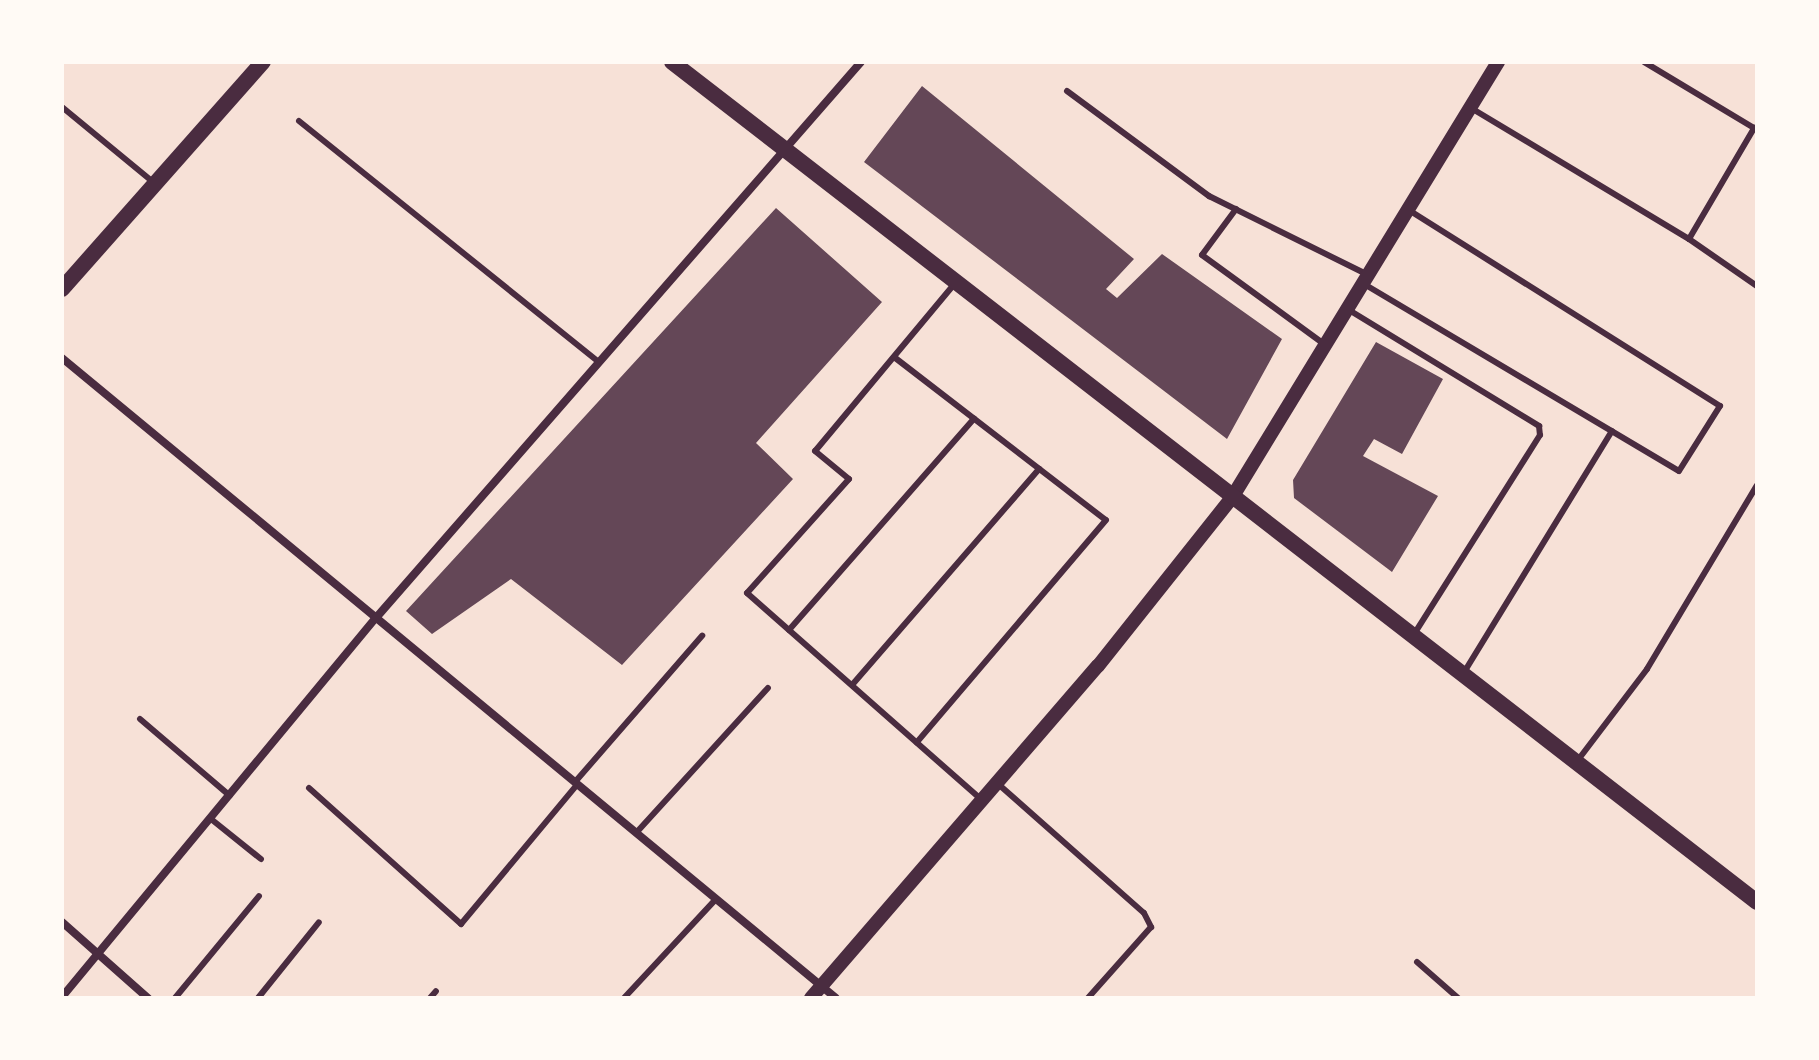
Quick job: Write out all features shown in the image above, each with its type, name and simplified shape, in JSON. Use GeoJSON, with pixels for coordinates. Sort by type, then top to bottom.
{"type":"FeatureCollection","features":[{"type":"Feature","properties":{"kind":"main road"},"geometry":{"type":"LineString","coordinates":[[62,289],[263,62]]}},
{"type":"Feature","properties":{"kind":"main road"},"geometry":{"type":"LineString","coordinates":[[672,62],[1757,902]]}},
{"type":"Feature","properties":{"kind":"street"},"geometry":{"type":"LineString","coordinates":[[62,997],[375,619],[861,62]]}},
{"type":"Feature","properties":{"kind":"street"},"geometry":{"type":"LineString","coordinates":[[811,998],[982,801],[1233,496],[1410,211],[1498,62]]}},
{"type":"Feature","properties":{"kind":"street"},"geometry":{"type":"LineString","coordinates":[[62,358],[836,998]]}},
{"type":"Feature","properties":{"kind":"street"},"geometry":{"type":"LineString","coordinates":[[62,922],[148,998]]}},
{"type":"Feature","properties":{"kind":"lane"},"geometry":{"type":"LineString","coordinates":[[1644,62],[1754,128],[1689,239]]}},
{"type":"Feature","properties":{"kind":"lane"},"geometry":{"type":"LineString","coordinates":[[1067,91],[1236,209],[1366,280],[1679,471],[1720,406],[1410,211]]}},
{"type":"Feature","properties":{"kind":"lane"},"geometry":{"type":"LineString","coordinates":[[62,107],[155,184]]}},
{"type":"Feature","properties":{"kind":"lane"},"geometry":{"type":"LineString","coordinates":[[1471,108],[1689,239],[1757,286]]}},
{"type":"Feature","properties":{"kind":"lane"},"geometry":{"type":"LineString","coordinates":[[299,121],[599,362]]}},
{"type":"Feature","properties":{"kind":"lane"},"geometry":{"type":"LineString","coordinates":[[1236,209],[1202,255],[1326,346]]}},
{"type":"Feature","properties":{"kind":"lane"},"geometry":{"type":"LineString","coordinates":[[956,282],[815,451],[849,479],[747,593],[982,801]]}},
{"type":"Feature","properties":{"kind":"lane"},"geometry":{"type":"LineString","coordinates":[[1349,310],[1539,426],[1540,435],[1413,636]]}},
{"type":"Feature","properties":{"kind":"lane"},"geometry":{"type":"LineString","coordinates":[[894,357],[1106,520],[917,742]]}},
{"type":"Feature","properties":{"kind":"lane"},"geometry":{"type":"LineString","coordinates":[[789,630],[974,419]]}},
{"type":"Feature","properties":{"kind":"lane"},"geometry":{"type":"LineString","coordinates":[[1463,674],[1612,431]]}},
{"type":"Feature","properties":{"kind":"lane"},"geometry":{"type":"LineString","coordinates":[[852,685],[1039,469]]}},
{"type":"Feature","properties":{"kind":"lane"},"geometry":{"type":"LineString","coordinates":[[1577,762],[1647,669],[1757,485]]}},
{"type":"Feature","properties":{"kind":"lane"},"geometry":{"type":"LineString","coordinates":[[309,788],[461,924],[702,636]]}},
{"type":"Feature","properties":{"kind":"lane"},"geometry":{"type":"LineString","coordinates":[[636,833],[768,688]]}},
{"type":"Feature","properties":{"kind":"lane"},"geometry":{"type":"LineString","coordinates":[[140,719],[230,796]]}},
{"type":"Feature","properties":{"kind":"lane"},"geometry":{"type":"LineString","coordinates":[[997,783],[1144,913],[1151,927],[1088,998]]}},
{"type":"Feature","properties":{"kind":"lane"},"geometry":{"type":"LineString","coordinates":[[211,819],[261,859]]}},
{"type":"Feature","properties":{"kind":"lane"},"geometry":{"type":"LineString","coordinates":[[175,998],[259,896]]}},
{"type":"Feature","properties":{"kind":"lane"},"geometry":{"type":"LineString","coordinates":[[624,998],[716,899]]}},
{"type":"Feature","properties":{"kind":"lane"},"geometry":{"type":"LineString","coordinates":[[258,998],[319,922]]}},
{"type":"Feature","properties":{"kind":"lane"},"geometry":{"type":"LineString","coordinates":[[1417,962],[1458,998]]}},
{"type":"Feature","properties":{"kind":"lane"},"geometry":{"type":"LineString","coordinates":[[430,998],[436,991]]}},
{"type":"Feature","properties":{"kind":"building"},"geometry":{"type":"Polygon","coordinates":[[[922,86],[1134,259],[1106,289],[1117,298],[1162,254],[1282,339],[1227,439],[864,162],[922,86]]]}},
{"type":"Feature","properties":{"kind":"building"},"geometry":{"type":"Polygon","coordinates":[[[776,208],[882,302],[756,443],[793,479],[622,665],[511,579],[432,634],[406,611],[776,208]]]}},
{"type":"Feature","properties":{"kind":"building"},"geometry":{"type":"Polygon","coordinates":[[[1376,342],[1443,379],[1402,454],[1374,439],[1363,456],[1438,496],[1392,572],[1294,498],[1293,480],[1376,342]]]}}]}
